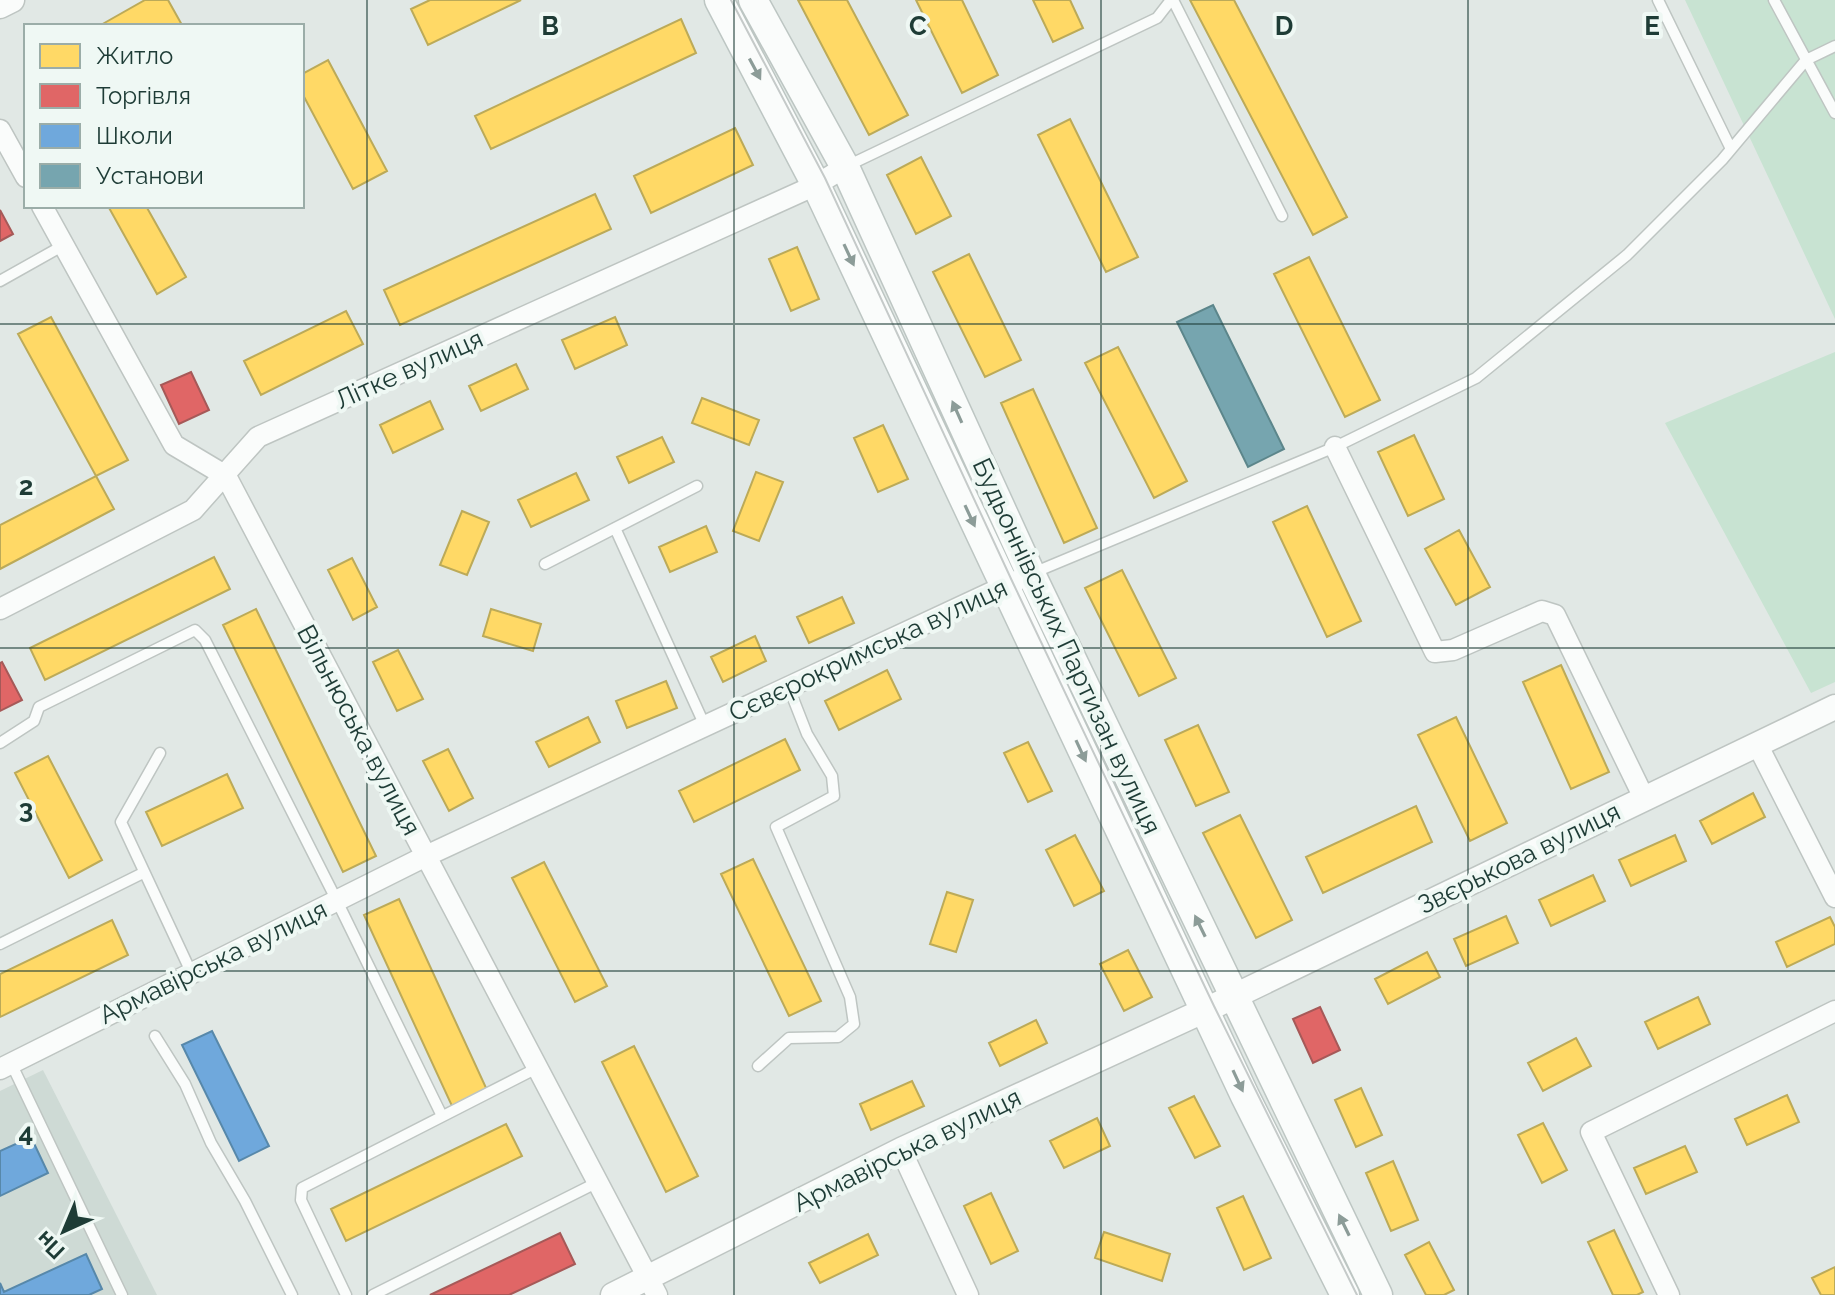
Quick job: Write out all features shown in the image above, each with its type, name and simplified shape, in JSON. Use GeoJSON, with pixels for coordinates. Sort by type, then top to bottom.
{"type":"FeatureCollection","features":[{"type":"Feature","properties":{"kind":"main road","name":"Будьоннівських Партизан вулиця"},"geometry":{"type":"LineString","coordinates":[[719,0],[816,185],[1204,1010],[1345,1295]]}},
{"type":"Feature","properties":{"kind":"main road","name":"Будьоннівських Партизан вулиця"},"geometry":{"type":"LineString","coordinates":[[753,0],[845,167],[1031,574],[1378,1295]]}},
{"type":"Feature","properties":{"kind":"street"},"geometry":{"type":"LineString","coordinates":[[0,6],[12,0]]}},
{"type":"Feature","properties":{"kind":"street"},"geometry":{"type":"LineString","coordinates":[[0,130],[24,173]]}},
{"type":"Feature","properties":{"kind":"street","name":"Літке вулиця"},"geometry":{"type":"LineString","coordinates":[[0,609],[193,510],[258,437],[816,185],[845,167]]}},
{"type":"Feature","properties":{"kind":"street"},"geometry":{"type":"LineString","coordinates":[[43,208],[174,445],[226,476]]}},
{"type":"Feature","properties":{"kind":"street"},"geometry":{"type":"LineString","coordinates":[[1335,447],[1435,652],[1453,650],[1542,611],[1555,615],[1644,798]]}},
{"type":"Feature","properties":{"kind":"street","name":"Вільнюська вулиця"},"geometry":{"type":"LineString","coordinates":[[226,476],[652,1287]]}},
{"type":"Feature","properties":{"kind":"street","name":"Сєвєрокримська вулиця"},"geometry":{"type":"LineString","coordinates":[[426,856],[1031,574]]}},
{"type":"Feature","properties":{"kind":"street","name":"Звєрькова вулиця"},"geometry":{"type":"LineString","coordinates":[[1204,1010],[1835,707]]}},
{"type":"Feature","properties":{"kind":"street"},"geometry":{"type":"LineString","coordinates":[[1757,744],[1835,897]]}},
{"type":"Feature","properties":{"kind":"street","name":"Армавірська вулиця"},"geometry":{"type":"LineString","coordinates":[[6,1066],[426,856]]}},
{"type":"Feature","properties":{"kind":"street","name":"Армавірська вулиця"},"geometry":{"type":"LineString","coordinates":[[613,1295],[652,1287],[901,1150],[1204,1010]]}},
{"type":"Feature","properties":{"kind":"street"},"geometry":{"type":"LineString","coordinates":[[1669,1295],[1591,1132],[1835,1011]]}},
{"type":"Feature","properties":{"kind":"street"},"geometry":{"type":"LineString","coordinates":[[901,1150],[968,1295]]}},
{"type":"Feature","properties":{"kind":"lane"},"geometry":{"type":"LineString","coordinates":[[845,167],[1157,18],[1172,0],[1282,216]]}},
{"type":"Feature","properties":{"kind":"lane"},"geometry":{"type":"LineString","coordinates":[[1658,0],[1731,149]]}},
{"type":"Feature","properties":{"kind":"lane"},"geometry":{"type":"LineString","coordinates":[[1774,0],[1835,113]]}},
{"type":"Feature","properties":{"kind":"lane"},"geometry":{"type":"LineString","coordinates":[[1031,574],[1335,447],[1476,378],[1627,255],[1731,149],[1806,60],[1835,46]]}},
{"type":"Feature","properties":{"kind":"lane"},"geometry":{"type":"LineString","coordinates":[[0,281],[64,245]]}},
{"type":"Feature","properties":{"kind":"lane"},"geometry":{"type":"LineString","coordinates":[[545,564],[697,486]]}},
{"type":"Feature","properties":{"kind":"lane","name":"Сєвєрокримська вулиця"},"geometry":{"type":"LineString","coordinates":[[615,528],[705,726]]}},
{"type":"Feature","properties":{"kind":"lane"},"geometry":{"type":"LineString","coordinates":[[0,743],[34,721],[39,707],[195,630],[205,640],[442,1116]]}},
{"type":"Feature","properties":{"kind":"lane"},"geometry":{"type":"LineString","coordinates":[[758,1066],[789,1038],[838,1037],[854,1024],[850,997],[776,827],[834,796],[832,776],[807,734],[789,688]]}},
{"type":"Feature","properties":{"kind":"lane"},"geometry":{"type":"LineString","coordinates":[[160,753],[121,822],[191,972]]}},
{"type":"Feature","properties":{"kind":"lane"},"geometry":{"type":"LineString","coordinates":[[0,944],[143,873]]}},
{"type":"Feature","properties":{"kind":"lane"},"geometry":{"type":"LineString","coordinates":[[155,1036],[185,1084],[211,1143],[245,1201],[292,1295]]}},
{"type":"Feature","properties":{"kind":"lane"},"geometry":{"type":"LineString","coordinates":[[6,1066],[122,1295]]}},
{"type":"Feature","properties":{"kind":"lane"},"geometry":{"type":"LineString","coordinates":[[346,1295],[301,1200],[302,1188],[537,1068]]}},
{"type":"Feature","properties":{"kind":"lane"},"geometry":{"type":"LineString","coordinates":[[373,1295],[598,1182]]}},
{"type":"Feature","properties":{"kind":"shaded area"},"geometry":{"type":"Polygon","coordinates":[[[43,1070],[157,1295],[0,1295],[0,1091],[43,1070]]]}},
{"type":"Feature","properties":{"kind":"green space"},"geometry":{"type":"Polygon","coordinates":[[[1685,0],[1835,0],[1835,319],[1685,0]]]}},
{"type":"Feature","properties":{"kind":"green space"},"geometry":{"type":"Polygon","coordinates":[[[1835,352],[1835,682],[1811,693],[1665,423],[1835,352]]]}},
{"type":"Feature","properties":{"kind":"building: Житло"},"geometry":{"type":"Polygon","coordinates":[[[145,0],[168,0],[181,24],[103,24],[145,0]]]}},
{"type":"Feature","properties":{"kind":"building: Житло"},"geometry":{"type":"Polygon","coordinates":[[[430,0],[521,0],[428,45],[411,9],[430,0]]]}},
{"type":"Feature","properties":{"kind":"building: Житло"},"geometry":{"type":"Polygon","coordinates":[[[798,0],[847,0],[908,115],[869,135],[798,0]]]}},
{"type":"Feature","properties":{"kind":"building: Житло"},"geometry":{"type":"Polygon","coordinates":[[[916,0],[962,0],[998,75],[962,93],[916,0]]]}},
{"type":"Feature","properties":{"kind":"building: Житло"},"geometry":{"type":"Polygon","coordinates":[[[1033,0],[1070,0],[1083,28],[1053,42],[1033,0]]]}},
{"type":"Feature","properties":{"kind":"building: Житло"},"geometry":{"type":"Polygon","coordinates":[[[1190,0],[1234,0],[1347,217],[1313,235],[1190,0]]]}},
{"type":"Feature","properties":{"kind":"building: Житло"},"geometry":{"type":"Polygon","coordinates":[[[681,19],[696,53],[491,149],[475,116],[681,19]]]}},
{"type":"Feature","properties":{"kind":"building: Житло"},"geometry":{"type":"Polygon","coordinates":[[[328,60],[387,171],[353,189],[304,97],[304,73],[328,60]]]}},
{"type":"Feature","properties":{"kind":"building: Житло"},"geometry":{"type":"Polygon","coordinates":[[[1070,119],[1138,257],[1106,272],[1038,135],[1070,119]]]}},
{"type":"Feature","properties":{"kind":"building: Житло"},"geometry":{"type":"Polygon","coordinates":[[[735,128],[753,165],[651,213],[634,176],[735,128]]]}},
{"type":"Feature","properties":{"kind":"building: Житло"},"geometry":{"type":"Polygon","coordinates":[[[921,157],[951,216],[916,234],[887,175],[921,157]]]}},
{"type":"Feature","properties":{"kind":"building: Житло"},"geometry":{"type":"Polygon","coordinates":[[[595,194],[611,229],[400,325],[384,290],[595,194]]]}},
{"type":"Feature","properties":{"kind":"building: Житло"},"geometry":{"type":"Polygon","coordinates":[[[109,208],[147,208],[186,277],[157,294],[109,208]]]}},
{"type":"Feature","properties":{"kind":"building: Житло"},"geometry":{"type":"Polygon","coordinates":[[[797,247],[819,299],[791,311],[769,259],[797,247]]]}},
{"type":"Feature","properties":{"kind":"building: Житло"},"geometry":{"type":"Polygon","coordinates":[[[969,254],[1021,360],[985,377],[933,272],[969,254]]]}},
{"type":"Feature","properties":{"kind":"building: Житло"},"geometry":{"type":"Polygon","coordinates":[[[1309,257],[1380,400],[1345,417],[1274,274],[1309,257]]]}},
{"type":"Feature","properties":{"kind":"building: Житло"},"geometry":{"type":"Polygon","coordinates":[[[346,311],[363,344],[261,395],[244,361],[346,311]]]}},
{"type":"Feature","properties":{"kind":"building: Житло"},"geometry":{"type":"Polygon","coordinates":[[[51,317],[128,460],[96,476],[18,334],[51,317]]]}},
{"type":"Feature","properties":{"kind":"building: Житло"},"geometry":{"type":"Polygon","coordinates":[[[615,317],[627,345],[575,369],[562,340],[615,317]]]}},
{"type":"Feature","properties":{"kind":"building: Житло"},"geometry":{"type":"Polygon","coordinates":[[[1118,347],[1187,481],[1154,498],[1085,363],[1118,347]]]}},
{"type":"Feature","properties":{"kind":"building: Житло"},"geometry":{"type":"Polygon","coordinates":[[[516,364],[528,389],[481,411],[469,386],[516,364]]]}},
{"type":"Feature","properties":{"kind":"building: Житло"},"geometry":{"type":"Polygon","coordinates":[[[1033,389],[1097,528],[1064,543],[1001,403],[1033,389]]]}},
{"type":"Feature","properties":{"kind":"building: Житло"},"geometry":{"type":"Polygon","coordinates":[[[702,398],[759,420],[749,445],[692,423],[702,398]]]}},
{"type":"Feature","properties":{"kind":"building: Житло"},"geometry":{"type":"Polygon","coordinates":[[[430,401],[443,429],[393,453],[380,425],[430,401]]]}},
{"type":"Feature","properties":{"kind":"building: Житло"},"geometry":{"type":"Polygon","coordinates":[[[883,425],[908,479],[878,492],[854,438],[883,425]]]}},
{"type":"Feature","properties":{"kind":"building: Житло"},"geometry":{"type":"Polygon","coordinates":[[[1414,435],[1444,499],[1408,516],[1378,452],[1414,435]]]}},
{"type":"Feature","properties":{"kind":"building: Житло"},"geometry":{"type":"Polygon","coordinates":[[[662,437],[674,462],[629,483],[617,457],[662,437]]]}},
{"type":"Feature","properties":{"kind":"building: Житло"},"geometry":{"type":"Polygon","coordinates":[[[756,472],[783,482],[759,541],[733,531],[756,472]]]}},
{"type":"Feature","properties":{"kind":"building: Житло"},"geometry":{"type":"Polygon","coordinates":[[[576,473],[589,500],[531,527],[518,500],[576,473]]]}},
{"type":"Feature","properties":{"kind":"building: Житло"},"geometry":{"type":"Polygon","coordinates":[[[96,476],[114,509],[0,569],[0,525],[96,476]]]}},
{"type":"Feature","properties":{"kind":"building: Житло"},"geometry":{"type":"Polygon","coordinates":[[[1307,506],[1361,621],[1327,637],[1273,522],[1307,506]]]}},
{"type":"Feature","properties":{"kind":"building: Житло"},"geometry":{"type":"Polygon","coordinates":[[[462,511],[489,522],[467,575],[440,565],[462,511]]]}},
{"type":"Feature","properties":{"kind":"building: Житло"},"geometry":{"type":"Polygon","coordinates":[[[706,526],[717,552],[670,572],[659,547],[706,526]]]}},
{"type":"Feature","properties":{"kind":"building: Житло"},"geometry":{"type":"Polygon","coordinates":[[[1459,530],[1490,587],[1456,605],[1425,549],[1459,530]]]}},
{"type":"Feature","properties":{"kind":"building: Житло"},"geometry":{"type":"Polygon","coordinates":[[[214,557],[230,589],[45,680],[30,648],[214,557]]]}},
{"type":"Feature","properties":{"kind":"building: Житло"},"geometry":{"type":"Polygon","coordinates":[[[352,558],[377,607],[353,620],[328,570],[352,558]]]}},
{"type":"Feature","properties":{"kind":"building: Житло"},"geometry":{"type":"Polygon","coordinates":[[[1122,570],[1176,678],[1139,696],[1085,588],[1122,570]]]}},
{"type":"Feature","properties":{"kind":"building: Житло"},"geometry":{"type":"Polygon","coordinates":[[[842,597],[854,623],[809,643],[797,617],[842,597]]]}},
{"type":"Feature","properties":{"kind":"building: Житло"},"geometry":{"type":"Polygon","coordinates":[[[256,609],[376,856],[343,872],[223,625],[256,609]]]}},
{"type":"Feature","properties":{"kind":"building: Житло"},"geometry":{"type":"Polygon","coordinates":[[[491,609],[541,624],[533,651],[483,636],[491,609]]]}},
{"type":"Feature","properties":{"kind":"building: Житло"},"geometry":{"type":"Polygon","coordinates":[[[755,636],[766,661],[723,682],[711,657],[755,636]]]}},
{"type":"Feature","properties":{"kind":"building: Житло"},"geometry":{"type":"Polygon","coordinates":[[[398,650],[423,699],[397,711],[373,662],[398,650]]]}},
{"type":"Feature","properties":{"kind":"building: Житло"},"geometry":{"type":"Polygon","coordinates":[[[1561,665],[1609,772],[1571,789],[1523,682],[1561,665]]]}},
{"type":"Feature","properties":{"kind":"building: Житло"},"geometry":{"type":"Polygon","coordinates":[[[887,670],[901,699],[839,730],[825,701],[887,670]]]}},
{"type":"Feature","properties":{"kind":"building: Житло"},"geometry":{"type":"Polygon","coordinates":[[[666,681],[677,708],[627,728],[616,701],[666,681]]]}},
{"type":"Feature","properties":{"kind":"building: Житло"},"geometry":{"type":"Polygon","coordinates":[[[588,717],[600,742],[549,767],[536,742],[588,717]]]}},
{"type":"Feature","properties":{"kind":"building: Житло"},"geometry":{"type":"Polygon","coordinates":[[[1456,717],[1507,823],[1470,841],[1418,735],[1456,717]]]}},
{"type":"Feature","properties":{"kind":"building: Житло"},"geometry":{"type":"Polygon","coordinates":[[[1198,725],[1229,792],[1196,806],[1165,740],[1198,725]]]}},
{"type":"Feature","properties":{"kind":"building: Житло"},"geometry":{"type":"Polygon","coordinates":[[[785,739],[800,770],[694,822],[679,791],[785,739]]]}},
{"type":"Feature","properties":{"kind":"building: Житло"},"geometry":{"type":"Polygon","coordinates":[[[1028,742],[1052,791],[1028,802],[1004,753],[1028,742]]]}},
{"type":"Feature","properties":{"kind":"building: Житло"},"geometry":{"type":"Polygon","coordinates":[[[448,749],[473,798],[449,811],[423,761],[448,749]]]}},
{"type":"Feature","properties":{"kind":"building: Житло"},"geometry":{"type":"Polygon","coordinates":[[[48,756],[102,860],[69,878],[15,773],[48,756]]]}},
{"type":"Feature","properties":{"kind":"building: Житло"},"geometry":{"type":"Polygon","coordinates":[[[227,774],[243,808],[162,846],[146,812],[227,774]]]}},
{"type":"Feature","properties":{"kind":"building: Житло"},"geometry":{"type":"Polygon","coordinates":[[[1753,793],[1765,817],[1712,844],[1700,821],[1753,793]]]}},
{"type":"Feature","properties":{"kind":"building: Житло"},"geometry":{"type":"Polygon","coordinates":[[[1416,806],[1432,842],[1323,893],[1306,857],[1416,806]]]}},
{"type":"Feature","properties":{"kind":"building: Житло"},"geometry":{"type":"Polygon","coordinates":[[[1240,815],[1292,920],[1256,938],[1203,833],[1240,815]]]}},
{"type":"Feature","properties":{"kind":"building: Житло"},"geometry":{"type":"Polygon","coordinates":[[[1075,835],[1104,891],[1074,906],[1046,850],[1075,835]]]}},
{"type":"Feature","properties":{"kind":"building: Житло"},"geometry":{"type":"Polygon","coordinates":[[[1675,835],[1686,861],[1631,886],[1619,860],[1675,835]]]}},
{"type":"Feature","properties":{"kind":"building: Житло"},"geometry":{"type":"Polygon","coordinates":[[[753,859],[821,1001],[789,1016],[721,874],[753,859]]]}},
{"type":"Feature","properties":{"kind":"building: Житло"},"geometry":{"type":"Polygon","coordinates":[[[544,862],[607,986],[575,1002],[512,878],[544,862]]]}},
{"type":"Feature","properties":{"kind":"building: Житло"},"geometry":{"type":"Polygon","coordinates":[[[1593,875],[1605,901],[1551,926],[1539,900],[1593,875]]]}},
{"type":"Feature","properties":{"kind":"building: Житло"},"geometry":{"type":"Polygon","coordinates":[[[947,892],[973,900],[956,952],[930,944],[947,892]]]}},
{"type":"Feature","properties":{"kind":"building: Житло"},"geometry":{"type":"Polygon","coordinates":[[[399,899],[487,1090],[452,1106],[364,915],[399,899]]]}},
{"type":"Feature","properties":{"kind":"building: Житло"},"geometry":{"type":"Polygon","coordinates":[[[1506,916],[1518,943],[1466,966],[1454,939],[1506,916]]]}},
{"type":"Feature","properties":{"kind":"building: Житло"},"geometry":{"type":"Polygon","coordinates":[[[1830,917],[1835,927],[1835,944],[1787,967],[1776,942],[1830,917]]]}},
{"type":"Feature","properties":{"kind":"building: Житло"},"geometry":{"type":"Polygon","coordinates":[[[112,920],[128,955],[0,1017],[0,974],[112,920]]]}},
{"type":"Feature","properties":{"kind":"building: Житло"},"geometry":{"type":"Polygon","coordinates":[[[1128,950],[1152,997],[1124,1011],[1100,964],[1128,950]]]}},
{"type":"Feature","properties":{"kind":"building: Житло"},"geometry":{"type":"Polygon","coordinates":[[[1427,952],[1440,977],[1388,1004],[1375,979],[1427,952]]]}},
{"type":"Feature","properties":{"kind":"building: Житло"},"geometry":{"type":"Polygon","coordinates":[[[1698,997],[1710,1024],[1658,1049],[1645,1022],[1698,997]]]}},
{"type":"Feature","properties":{"kind":"building: Житло"},"geometry":{"type":"Polygon","coordinates":[[[1036,1020],[1047,1043],[1000,1066],[989,1043],[1036,1020]]]}},
{"type":"Feature","properties":{"kind":"building: Житло"},"geometry":{"type":"Polygon","coordinates":[[[1576,1038],[1591,1066],[1543,1091],[1528,1063],[1576,1038]]]}},
{"type":"Feature","properties":{"kind":"building: Житло"},"geometry":{"type":"Polygon","coordinates":[[[634,1046],[698,1176],[666,1192],[602,1062],[634,1046]]]}},
{"type":"Feature","properties":{"kind":"building: Житло"},"geometry":{"type":"Polygon","coordinates":[[[912,1081],[924,1106],[871,1130],[860,1104],[912,1081]]]}},
{"type":"Feature","properties":{"kind":"building: Житло"},"geometry":{"type":"Polygon","coordinates":[[[1361,1088],[1382,1135],[1356,1147],[1335,1100],[1361,1088]]]}},
{"type":"Feature","properties":{"kind":"building: Житло"},"geometry":{"type":"Polygon","coordinates":[[[1787,1095],[1799,1122],[1747,1145],[1735,1119],[1787,1095]]]}},
{"type":"Feature","properties":{"kind":"building: Житло"},"geometry":{"type":"Polygon","coordinates":[[[1194,1096],[1220,1146],[1195,1158],[1169,1108],[1194,1096]]]}},
{"type":"Feature","properties":{"kind":"building: Житло"},"geometry":{"type":"Polygon","coordinates":[[[1097,1118],[1110,1146],[1064,1168],[1050,1141],[1097,1118]]]}},
{"type":"Feature","properties":{"kind":"building: Житло"},"geometry":{"type":"Polygon","coordinates":[[[1543,1123],[1567,1170],[1542,1183],[1518,1135],[1543,1123]]]}},
{"type":"Feature","properties":{"kind":"building: Житло"},"geometry":{"type":"Polygon","coordinates":[[[506,1124],[522,1156],[346,1241],[331,1209],[506,1124]]]}},
{"type":"Feature","properties":{"kind":"building: Житло"},"geometry":{"type":"Polygon","coordinates":[[[1685,1146],[1697,1172],[1646,1194],[1634,1168],[1685,1146]]]}},
{"type":"Feature","properties":{"kind":"building: Житло"},"geometry":{"type":"Polygon","coordinates":[[[1393,1161],[1418,1220],[1391,1231],[1366,1173],[1393,1161]]]}},
{"type":"Feature","properties":{"kind":"building: Житло"},"geometry":{"type":"Polygon","coordinates":[[[991,1193],[1018,1251],[991,1264],[964,1206],[991,1193]]]}},
{"type":"Feature","properties":{"kind":"building: Житло"},"geometry":{"type":"Polygon","coordinates":[[[1243,1196],[1271,1258],[1244,1270],[1217,1208],[1243,1196]]]}},
{"type":"Feature","properties":{"kind":"building: Житло"},"geometry":{"type":"Polygon","coordinates":[[[1614,1230],[1643,1292],[1637,1295],[1613,1295],[1588,1242],[1614,1230]]]}},
{"type":"Feature","properties":{"kind":"building: Житло"},"geometry":{"type":"Polygon","coordinates":[[[1104,1232],[1170,1254],[1162,1281],[1095,1258],[1104,1232]]]}},
{"type":"Feature","properties":{"kind":"building: Житло"},"geometry":{"type":"Polygon","coordinates":[[[868,1234],[878,1255],[820,1283],[809,1263],[868,1234]]]}},
{"type":"Feature","properties":{"kind":"building: Житло"},"geometry":{"type":"Polygon","coordinates":[[[1429,1242],[1454,1290],[1444,1295],[1426,1295],[1405,1255],[1429,1242]]]}},
{"type":"Feature","properties":{"kind":"building: Житло"},"geometry":{"type":"Polygon","coordinates":[[[1835,1267],[1835,1295],[1821,1295],[1812,1278],[1835,1267]]]}},
{"type":"Feature","properties":{"kind":"building: Торгівля"},"geometry":{"type":"Polygon","coordinates":[[[0,210],[13,234],[0,241],[0,210]]]}},
{"type":"Feature","properties":{"kind":"building: Торгівля"},"geometry":{"type":"Polygon","coordinates":[[[191,372],[209,410],[179,424],[161,385],[191,372]]]}},
{"type":"Feature","properties":{"kind":"building: Торгівля"},"geometry":{"type":"Polygon","coordinates":[[[0,663],[22,700],[0,711],[0,663]]]}},
{"type":"Feature","properties":{"kind":"building: Торгівля"},"geometry":{"type":"Polygon","coordinates":[[[1320,1007],[1340,1050],[1313,1063],[1293,1019],[1320,1007]]]}},
{"type":"Feature","properties":{"kind":"building: Торгівля"},"geometry":{"type":"Polygon","coordinates":[[[560,1233],[575,1264],[509,1295],[430,1295],[560,1233]]]}},
{"type":"Feature","properties":{"kind":"building: Школи"},"geometry":{"type":"Polygon","coordinates":[[[212,1031],[269,1146],[239,1161],[182,1045],[212,1031]]]}},
{"type":"Feature","properties":{"kind":"building: Школи"},"geometry":{"type":"Polygon","coordinates":[[[31,1137],[48,1173],[0,1196],[0,1151],[31,1137]]]}},
{"type":"Feature","properties":{"kind":"building: Школи"},"geometry":{"type":"Polygon","coordinates":[[[86,1254],[102,1289],[89,1295],[0,1295],[0,1283],[4,1292],[86,1254]]]}},
{"type":"Feature","properties":{"kind":"building: Установи"},"geometry":{"type":"Polygon","coordinates":[[[1213,305],[1284,449],[1248,467],[1177,322],[1213,305]]]}},
{"type":"Feature","properties":{"kind":"tram line"},"geometry":{"type":"LineString","coordinates":[[731,0],[825,178],[1214,1006],[1357,1295]]}}]}
